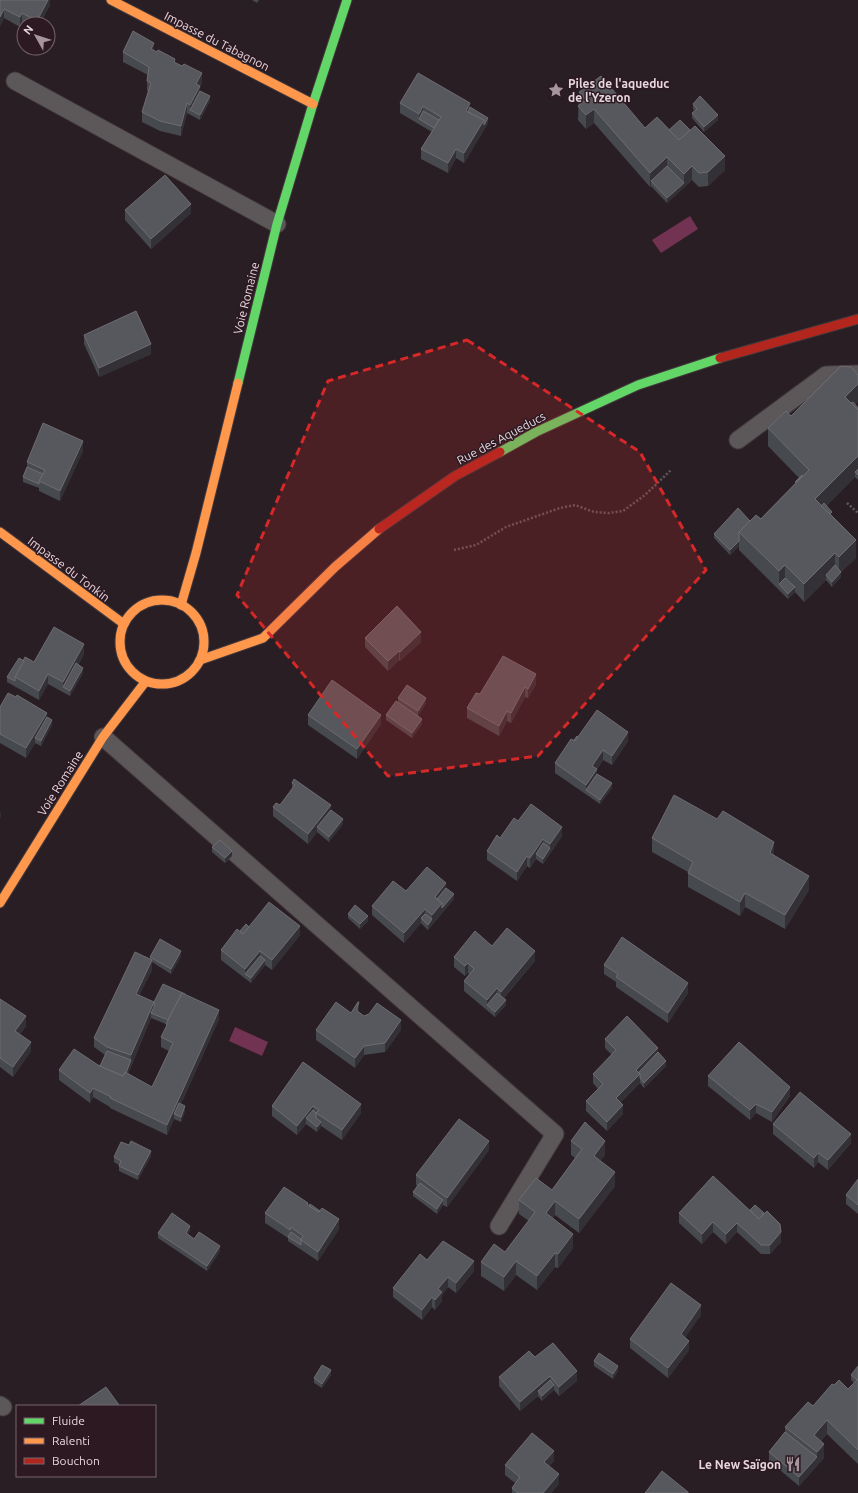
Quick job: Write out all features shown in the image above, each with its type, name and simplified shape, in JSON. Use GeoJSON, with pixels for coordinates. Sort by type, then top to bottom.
{"type":"FeatureCollection","features":[{"type":"Feature","properties":{"kind":"street","name":"Impasse du Tabagnon"},"geometry":{"type":"LineString","coordinates":[[111,0],[313,104]]}},
{"type":"Feature","properties":{"kind":"street","name":"Voie Romaine"},"geometry":{"type":"LineString","coordinates":[[181,605],[196,552],[277,224],[313,104],[347,0]]}},
{"type":"Feature","properties":{"kind":"street","name":"Rue des Aqueducs"},"geometry":{"type":"LineString","coordinates":[[200,660],[263,638],[334,567],[380,528],[455,476],[536,432],[638,385],[741,351],[858,319]]}},
{"type":"Feature","properties":{"kind":"street","name":"Impasse du Tonkin"},"geometry":{"type":"LineString","coordinates":[[0,532],[124,624]]}},
{"type":"Feature","properties":{"kind":"street"},"geometry":{"type":"LineString","coordinates":[[168,600],[181,605],[190,611],[202,628],[204,639],[200,660],[193,670],[183,678],[171,683],[159,684],[146,681],[134,674],[126,663],[121,651],[120,637],[124,624],[132,613],[142,605],[155,601],[168,600]]}},
{"type":"Feature","properties":{"kind":"street","name":"Voie Romaine"},"geometry":{"type":"LineString","coordinates":[[0,903],[102,737],[146,681]]}},
{"type":"Feature","properties":{"kind":"lane"},"geometry":{"type":"LineString","coordinates":[[15,81],[277,224]]}},
{"type":"Feature","properties":{"kind":"lane"},"geometry":{"type":"LineString","coordinates":[[738,440],[826,375],[858,374]]}},
{"type":"Feature","properties":{"kind":"lane"},"geometry":{"type":"LineString","coordinates":[[102,737],[555,1134],[499,1226]]}},
{"type":"Feature","properties":{"kind":"path"},"geometry":{"type":"LineString","coordinates":[[454,550],[476,545],[506,528],[560,508],[575,505],[594,512],[609,514],[623,511],[645,495],[671,470]]}},
{"type":"Feature","properties":{"kind":"path"},"geometry":{"type":"LineString","coordinates":[[847,503],[858,513]]}},
{"type":"Feature","properties":{"kind":"highlighted area"},"geometry":{"type":"Polygon","coordinates":[[[467,340],[640,452],[706,570],[538,756],[388,776],[237,595],[328,381],[467,340]]]}},
{"type":"Feature","properties":{"kind":"shaded area"},"geometry":{"type":"Polygon","coordinates":[[[690,216],[698,229],[661,253],[652,240],[690,216]]]}},
{"type":"Feature","properties":{"kind":"shaded area"},"geometry":{"type":"Polygon","coordinates":[[[235,1027],[268,1042],[262,1056],[229,1041],[235,1027]]]}},
{"type":"Feature","properties":{"kind":"building"},"geometry":{"type":"Polygon","coordinates":[[[0,0],[48,0],[40,16],[28,16],[22,13],[20,16],[18,16],[4,9],[0,17],[0,0]]]}},
{"type":"Feature","properties":{"kind":"building"},"geometry":{"type":"Polygon","coordinates":[[[133,31],[154,43],[151,49],[157,52],[158,50],[175,59],[174,62],[182,66],[184,64],[202,73],[196,84],[200,86],[190,105],[187,103],[181,126],[160,121],[142,112],[151,83],[147,81],[149,67],[123,52],[133,31]]]}},
{"type":"Feature","properties":{"kind":"building"},"geometry":{"type":"Polygon","coordinates":[[[418,73],[470,103],[466,111],[484,120],[464,153],[456,149],[448,163],[421,149],[441,117],[423,106],[419,114],[400,103],[418,73]]]}},
{"type":"Feature","properties":{"kind":"building"},"geometry":{"type":"Polygon","coordinates":[[[601,76],[645,128],[657,117],[679,140],[695,126],[725,156],[708,172],[699,173],[692,166],[684,174],[667,157],[650,173],[594,109],[586,115],[578,106],[586,100],[579,92],[601,76]]]}},
{"type":"Feature","properties":{"kind":"building"},"geometry":{"type":"Polygon","coordinates":[[[200,91],[210,96],[200,115],[190,110],[200,91]]]}},
{"type":"Feature","properties":{"kind":"building"},"geometry":{"type":"Polygon","coordinates":[[[700,96],[718,115],[704,127],[692,113],[697,109],[693,104],[700,96]]]}},
{"type":"Feature","properties":{"kind":"building"},"geometry":{"type":"Polygon","coordinates":[[[470,107],[488,118],[484,125],[484,120],[468,112],[470,107]]]}},
{"type":"Feature","properties":{"kind":"building"},"geometry":{"type":"Polygon","coordinates":[[[423,111],[439,120],[434,128],[419,119],[423,111]]]}},
{"type":"Feature","properties":{"kind":"building"},"geometry":{"type":"Polygon","coordinates":[[[680,120],[690,130],[679,140],[669,130],[680,120]]]}},
{"type":"Feature","properties":{"kind":"building"},"geometry":{"type":"Polygon","coordinates":[[[667,166],[684,183],[667,198],[651,181],[667,166]]]}},
{"type":"Feature","properties":{"kind":"building"},"geometry":{"type":"Polygon","coordinates":[[[165,175],[191,204],[151,239],[125,210],[165,175]]]}},
{"type":"Feature","properties":{"kind":"building"},"geometry":{"type":"Polygon","coordinates":[[[136,311],[151,344],[99,368],[84,335],[136,311]]]}},
{"type":"Feature","properties":{"kind":"building"},"geometry":{"type":"Polygon","coordinates":[[[841,366],[851,367],[858,375],[858,384],[845,397],[858,410],[858,456],[815,499],[856,540],[839,557],[835,553],[804,584],[785,565],[779,571],[739,532],[756,515],[761,519],[809,470],[768,428],[786,411],[791,416],[841,366]]]}},
{"type":"Feature","properties":{"kind":"building"},"geometry":{"type":"Polygon","coordinates":[[[853,402],[858,408],[858,410],[851,403],[853,402]]]}},
{"type":"Feature","properties":{"kind":"building"},"geometry":{"type":"Polygon","coordinates":[[[43,423],[83,441],[60,491],[39,481],[45,470],[27,462],[43,423]]]}},
{"type":"Feature","properties":{"kind":"building"},"geometry":{"type":"Polygon","coordinates":[[[27,467],[43,474],[39,484],[23,477],[27,467]]]}},
{"type":"Feature","properties":{"kind":"building"},"geometry":{"type":"Polygon","coordinates":[[[824,503],[832,512],[830,514],[821,506],[824,503]]]}},
{"type":"Feature","properties":{"kind":"building"},"geometry":{"type":"Polygon","coordinates":[[[738,508],[750,521],[739,532],[739,541],[730,550],[714,534],[738,508]]]}},
{"type":"Feature","properties":{"kind":"building"},"geometry":{"type":"Polygon","coordinates":[[[835,565],[841,572],[832,582],[826,575],[835,565]]]}},
{"type":"Feature","properties":{"kind":"building"},"geometry":{"type":"Polygon","coordinates":[[[785,578],[795,587],[788,594],[779,584],[785,578]]]}},
{"type":"Feature","properties":{"kind":"building"},"geometry":{"type":"Polygon","coordinates":[[[397,606],[421,632],[388,661],[365,638],[397,606]]]}},
{"type":"Feature","properties":{"kind":"building"},"geometry":{"type":"Polygon","coordinates":[[[54,627],[84,644],[63,682],[48,674],[39,691],[15,677],[25,657],[34,662],[54,627]]]}},
{"type":"Feature","properties":{"kind":"building"},"geometry":{"type":"Polygon","coordinates":[[[503,656],[536,674],[528,689],[525,687],[511,713],[507,711],[499,726],[467,708],[476,693],[480,694],[503,656]]]}},
{"type":"Feature","properties":{"kind":"building"},"geometry":{"type":"Polygon","coordinates":[[[19,658],[24,661],[15,677],[15,681],[7,677],[19,658]]]}},
{"type":"Feature","properties":{"kind":"building"},"geometry":{"type":"Polygon","coordinates":[[[76,663],[83,668],[70,691],[63,687],[76,663]]]}},
{"type":"Feature","properties":{"kind":"building"},"geometry":{"type":"Polygon","coordinates":[[[332,680],[381,715],[357,749],[308,715],[332,680]]]}},
{"type":"Feature","properties":{"kind":"building"},"geometry":{"type":"Polygon","coordinates":[[[407,685],[426,698],[418,711],[398,698],[407,685]]]}},
{"type":"Feature","properties":{"kind":"building"},"geometry":{"type":"Polygon","coordinates":[[[8,693],[16,697],[17,695],[47,713],[26,748],[0,734],[0,707],[8,693]]]}},
{"type":"Feature","properties":{"kind":"building"},"geometry":{"type":"Polygon","coordinates":[[[396,701],[422,719],[412,733],[386,715],[396,701]]]}},
{"type":"Feature","properties":{"kind":"building"},"geometry":{"type":"Polygon","coordinates":[[[597,710],[628,732],[612,756],[603,750],[592,766],[597,769],[586,785],[555,763],[571,739],[575,741],[597,710]]]}},
{"type":"Feature","properties":{"kind":"building"},"geometry":{"type":"Polygon","coordinates":[[[47,717],[52,720],[41,741],[35,738],[47,717]]]}},
{"type":"Feature","properties":{"kind":"building"},"geometry":{"type":"Polygon","coordinates":[[[597,774],[612,783],[600,800],[586,790],[597,774]]]}},
{"type":"Feature","properties":{"kind":"building"},"geometry":{"type":"Polygon","coordinates":[[[294,779],[331,805],[308,834],[273,807],[276,803],[280,805],[295,785],[292,783],[294,779]]]}},
{"type":"Feature","properties":{"kind":"building"},"geometry":{"type":"Polygon","coordinates":[[[674,795],[717,819],[723,811],[774,842],[770,853],[809,876],[785,915],[745,893],[740,902],[688,873],[693,862],[652,838],[674,795]]]}},
{"type":"Feature","properties":{"kind":"building"},"geometry":{"type":"Polygon","coordinates":[[[531,804],[562,827],[550,844],[543,839],[530,858],[527,856],[517,872],[487,851],[497,835],[500,838],[514,818],[518,821],[531,804]]]}},
{"type":"Feature","properties":{"kind":"building"},"geometry":{"type":"Polygon","coordinates":[[[331,810],[343,819],[329,837],[317,827],[331,810]]]}},
{"type":"Feature","properties":{"kind":"building"},"geometry":{"type":"Polygon","coordinates":[[[220,840],[232,851],[225,858],[212,847],[220,840]]]}},
{"type":"Feature","properties":{"kind":"building"},"geometry":{"type":"Polygon","coordinates":[[[543,843],[550,848],[543,859],[536,854],[543,843]]]}},
{"type":"Feature","properties":{"kind":"building"},"geometry":{"type":"Polygon","coordinates":[[[427,867],[446,883],[435,897],[442,903],[432,915],[425,909],[404,933],[372,906],[393,881],[406,891],[427,867]]]}},
{"type":"Feature","properties":{"kind":"building"},"geometry":{"type":"Polygon","coordinates":[[[446,888],[454,894],[442,908],[442,903],[437,899],[446,888]]]}},
{"type":"Feature","properties":{"kind":"building"},"geometry":{"type":"Polygon","coordinates":[[[269,902],[300,926],[272,960],[260,951],[245,969],[221,950],[237,929],[243,934],[269,902]]]}},
{"type":"Feature","properties":{"kind":"building"},"geometry":{"type":"Polygon","coordinates":[[[355,905],[368,916],[360,924],[348,914],[355,905]]]}},
{"type":"Feature","properties":{"kind":"building"},"geometry":{"type":"Polygon","coordinates":[[[425,914],[432,919],[428,925],[421,918],[425,914]]]}},
{"type":"Feature","properties":{"kind":"building"},"geometry":{"type":"Polygon","coordinates":[[[246,924],[249,927],[243,934],[240,931],[246,924]]]}},
{"type":"Feature","properties":{"kind":"building"},"geometry":{"type":"Polygon","coordinates":[[[507,928],[535,951],[501,992],[497,988],[487,1000],[464,981],[474,969],[468,963],[465,966],[454,957],[475,931],[492,946],[507,928]]]}},
{"type":"Feature","properties":{"kind":"building"},"geometry":{"type":"Polygon","coordinates":[[[622,937],[688,983],[668,1013],[616,977],[618,974],[604,965],[622,937]]]}},
{"type":"Feature","properties":{"kind":"building"},"geometry":{"type":"Polygon","coordinates":[[[160,939],[181,951],[171,969],[150,957],[160,939]]]}},
{"type":"Feature","properties":{"kind":"building"},"geometry":{"type":"Polygon","coordinates":[[[135,952],[152,960],[136,994],[154,1002],[131,1055],[107,1047],[94,1038],[135,952]]]}},
{"type":"Feature","properties":{"kind":"building"},"geometry":{"type":"Polygon","coordinates":[[[260,956],[265,960],[251,978],[245,974],[260,956]]]}},
{"type":"Feature","properties":{"kind":"building"},"geometry":{"type":"Polygon","coordinates":[[[163,984],[185,994],[182,993],[168,1020],[151,1013],[154,1007],[154,1002],[163,984]]]}},
{"type":"Feature","properties":{"kind":"building"},"geometry":{"type":"Polygon","coordinates":[[[182,993],[219,1010],[167,1125],[110,1098],[111,1097],[93,1088],[90,1093],[59,1070],[74,1049],[98,1065],[123,1076],[125,1072],[152,1087],[173,1043],[161,1037],[182,993]]]}},
{"type":"Feature","properties":{"kind":"building"},"geometry":{"type":"Polygon","coordinates":[[[497,993],[506,1000],[495,1012],[487,1005],[497,993]]]}},
{"type":"Feature","properties":{"kind":"building"},"geometry":{"type":"Polygon","coordinates":[[[0,999],[26,1016],[15,1031],[31,1042],[13,1067],[0,1058],[0,999]]]}},
{"type":"Feature","properties":{"kind":"building"},"geometry":{"type":"Polygon","coordinates":[[[336,1002],[351,1013],[359,1002],[357,1011],[364,1016],[369,1014],[377,1003],[401,1020],[385,1043],[364,1046],[355,1058],[316,1030],[336,1002]]]}},
{"type":"Feature","properties":{"kind":"building"},"geometry":{"type":"Polygon","coordinates":[[[627,1016],[658,1048],[636,1070],[640,1074],[616,1098],[623,1105],[607,1122],[586,1101],[603,1084],[593,1074],[616,1050],[605,1039],[627,1016]]]}},
{"type":"Feature","properties":{"kind":"building"},"geometry":{"type":"Polygon","coordinates":[[[739,1042],[790,1087],[772,1112],[756,1104],[750,1110],[708,1076],[739,1042]]]}},
{"type":"Feature","properties":{"kind":"building"},"geometry":{"type":"Polygon","coordinates":[[[107,1051],[131,1060],[126,1073],[125,1072],[123,1076],[100,1066],[107,1051]]]}},
{"type":"Feature","properties":{"kind":"building"},"geometry":{"type":"Polygon","coordinates":[[[658,1052],[666,1061],[644,1083],[640,1078],[639,1072],[658,1052]]]}},
{"type":"Feature","properties":{"kind":"building"},"geometry":{"type":"Polygon","coordinates":[[[303,1062],[361,1104],[342,1130],[316,1113],[319,1110],[313,1106],[297,1126],[272,1106],[303,1062]]]}},
{"type":"Feature","properties":{"kind":"building"},"geometry":{"type":"Polygon","coordinates":[[[800,1092],[851,1134],[828,1160],[818,1153],[814,1158],[773,1124],[800,1092]]]}},
{"type":"Feature","properties":{"kind":"building"},"geometry":{"type":"Polygon","coordinates":[[[179,1103],[185,1106],[181,1117],[174,1114],[179,1103]]]}},
{"type":"Feature","properties":{"kind":"building"},"geometry":{"type":"Polygon","coordinates":[[[313,1110],[316,1113],[316,1118],[321,1122],[317,1127],[306,1118],[313,1110]]]}},
{"type":"Feature","properties":{"kind":"building"},"geometry":{"type":"Polygon","coordinates":[[[459,1119],[489,1141],[447,1198],[416,1175],[459,1119]]]}},
{"type":"Feature","properties":{"kind":"building"},"geometry":{"type":"Polygon","coordinates":[[[585,1122],[605,1141],[594,1156],[615,1172],[579,1219],[555,1201],[546,1213],[573,1234],[558,1254],[555,1253],[537,1276],[516,1261],[504,1277],[481,1262],[494,1244],[505,1252],[535,1212],[519,1200],[536,1178],[552,1190],[582,1149],[571,1141],[585,1122]]]}},
{"type":"Feature","properties":{"kind":"building"},"geometry":{"type":"Polygon","coordinates":[[[131,1141],[151,1151],[138,1175],[119,1166],[121,1161],[114,1157],[121,1142],[129,1145],[131,1141]]]}},
{"type":"Feature","properties":{"kind":"building"},"geometry":{"type":"Polygon","coordinates":[[[713,1176],[759,1219],[767,1211],[780,1224],[781,1232],[770,1245],[761,1245],[737,1223],[726,1234],[713,1222],[702,1234],[679,1213],[713,1176]]]}},
{"type":"Feature","properties":{"kind":"building"},"geometry":{"type":"Polygon","coordinates":[[[858,1179],[858,1205],[846,1195],[858,1179]]]}},
{"type":"Feature","properties":{"kind":"building"},"geometry":{"type":"Polygon","coordinates":[[[420,1183],[443,1200],[437,1209],[413,1192],[420,1183]]]}},
{"type":"Feature","properties":{"kind":"building"},"geometry":{"type":"Polygon","coordinates":[[[284,1187],[319,1212],[322,1208],[339,1219],[318,1252],[301,1240],[303,1236],[291,1227],[290,1230],[265,1213],[284,1187]]]}},
{"type":"Feature","properties":{"kind":"building"},"geometry":{"type":"Polygon","coordinates":[[[310,1204],[320,1211],[319,1212],[309,1206],[310,1204]]]}},
{"type":"Feature","properties":{"kind":"building"},"geometry":{"type":"Polygon","coordinates":[[[755,1205],[764,1213],[759,1219],[750,1210],[755,1205]]]}},
{"type":"Feature","properties":{"kind":"building"},"geometry":{"type":"Polygon","coordinates":[[[172,1213],[190,1226],[186,1233],[194,1239],[199,1232],[220,1246],[207,1266],[158,1233],[172,1213]]]}},
{"type":"Feature","properties":{"kind":"building"},"geometry":{"type":"Polygon","coordinates":[[[291,1232],[301,1239],[301,1245],[288,1237],[291,1232]]]}},
{"type":"Feature","properties":{"kind":"building"},"geometry":{"type":"Polygon","coordinates":[[[443,1241],[474,1261],[456,1283],[448,1277],[438,1289],[442,1292],[435,1300],[432,1297],[422,1310],[393,1288],[420,1254],[427,1260],[443,1241]]]}},
{"type":"Feature","properties":{"kind":"building"},"geometry":{"type":"Polygon","coordinates":[[[671,1283],[701,1305],[681,1334],[689,1341],[668,1368],[630,1339],[671,1283]]]}},
{"type":"Feature","properties":{"kind":"building"},"geometry":{"type":"Polygon","coordinates":[[[553,1343],[577,1371],[559,1387],[550,1376],[520,1402],[499,1377],[529,1351],[535,1357],[553,1343]]]}},
{"type":"Feature","properties":{"kind":"building"},"geometry":{"type":"Polygon","coordinates":[[[599,1353],[618,1366],[613,1374],[594,1361],[599,1353]]]}},
{"type":"Feature","properties":{"kind":"building"},"geometry":{"type":"Polygon","coordinates":[[[322,1365],[331,1370],[322,1384],[314,1378],[322,1365]]]}},
{"type":"Feature","properties":{"kind":"building"},"geometry":{"type":"Polygon","coordinates":[[[858,1366],[858,1378],[857,1380],[851,1375],[858,1366]]]}},
{"type":"Feature","properties":{"kind":"building"},"geometry":{"type":"Polygon","coordinates":[[[858,1379],[858,1450],[827,1420],[814,1435],[824,1444],[817,1452],[785,1427],[808,1402],[813,1406],[832,1384],[834,1385],[839,1380],[848,1389],[858,1379]]]}},
{"type":"Feature","properties":{"kind":"building"},"geometry":{"type":"Polygon","coordinates":[[[550,1380],[554,1385],[542,1396],[538,1391],[550,1380]]]}},
{"type":"Feature","properties":{"kind":"building"},"geometry":{"type":"Polygon","coordinates":[[[106,1387],[119,1405],[79,1405],[106,1387]]]}},
{"type":"Feature","properties":{"kind":"building","name":"Le New Saïgon"},"geometry":{"type":"Polygon","coordinates":[[[785,1432],[817,1457],[799,1477],[769,1452],[785,1432]]]}},
{"type":"Feature","properties":{"kind":"building"},"geometry":{"type":"Polygon","coordinates":[[[532,1433],[554,1451],[544,1462],[559,1474],[543,1493],[518,1493],[512,1488],[520,1477],[505,1465],[532,1433]]]}},
{"type":"Feature","properties":{"kind":"building"},"geometry":{"type":"Polygon","coordinates":[[[662,1471],[688,1492],[688,1493],[645,1493],[662,1471]]]}},
{"type":"Feature","properties":{"kind":"traffic: fast"},"geometry":{"type":"LineString","coordinates":[[238,383],[277,224],[313,104],[347,0]]}},
{"type":"Feature","properties":{"kind":"traffic: fast"},"geometry":{"type":"LineString","coordinates":[[500,452],[536,432],[638,385],[720,358]]}},
{"type":"Feature","properties":{"kind":"traffic: slow"},"geometry":{"type":"LineString","coordinates":[[111,0],[313,104]]}},
{"type":"Feature","properties":{"kind":"traffic: slow"},"geometry":{"type":"LineString","coordinates":[[181,605],[196,553],[238,383]]}},
{"type":"Feature","properties":{"kind":"traffic: slow"},"geometry":{"type":"LineString","coordinates":[[200,660],[263,638],[335,567],[379,529]]}},
{"type":"Feature","properties":{"kind":"traffic: slow"},"geometry":{"type":"LineString","coordinates":[[0,532],[124,624]]}},
{"type":"Feature","properties":{"kind":"traffic: slow"},"geometry":{"type":"LineString","coordinates":[[162,600],[170,601],[185,607],[197,619],[203,634],[204,642],[203,650],[197,665],[185,677],[170,683],[162,684],[154,683],[139,677],[127,665],[121,650],[120,642],[121,634],[127,619],[139,607],[154,601],[162,600]]}},
{"type":"Feature","properties":{"kind":"traffic: slow"},"geometry":{"type":"LineString","coordinates":[[0,903],[103,737],[146,681]]}},
{"type":"Feature","properties":{"kind":"traffic: jam"},"geometry":{"type":"LineString","coordinates":[[720,358],[858,319]]}},
{"type":"Feature","properties":{"kind":"traffic: jam"},"geometry":{"type":"LineString","coordinates":[[379,529],[455,476],[500,452]]}},
{"type":"Feature","properties":{"kind":"place","name":"Piles de l'aqueduc de l'Yzeron"},"geometry":{"type":"Point","coordinates":[556,90]}},
{"type":"Feature","properties":{"kind":"place","name":"Le New Saïgon"},"geometry":{"type":"Point","coordinates":[793,1464]}}]}
